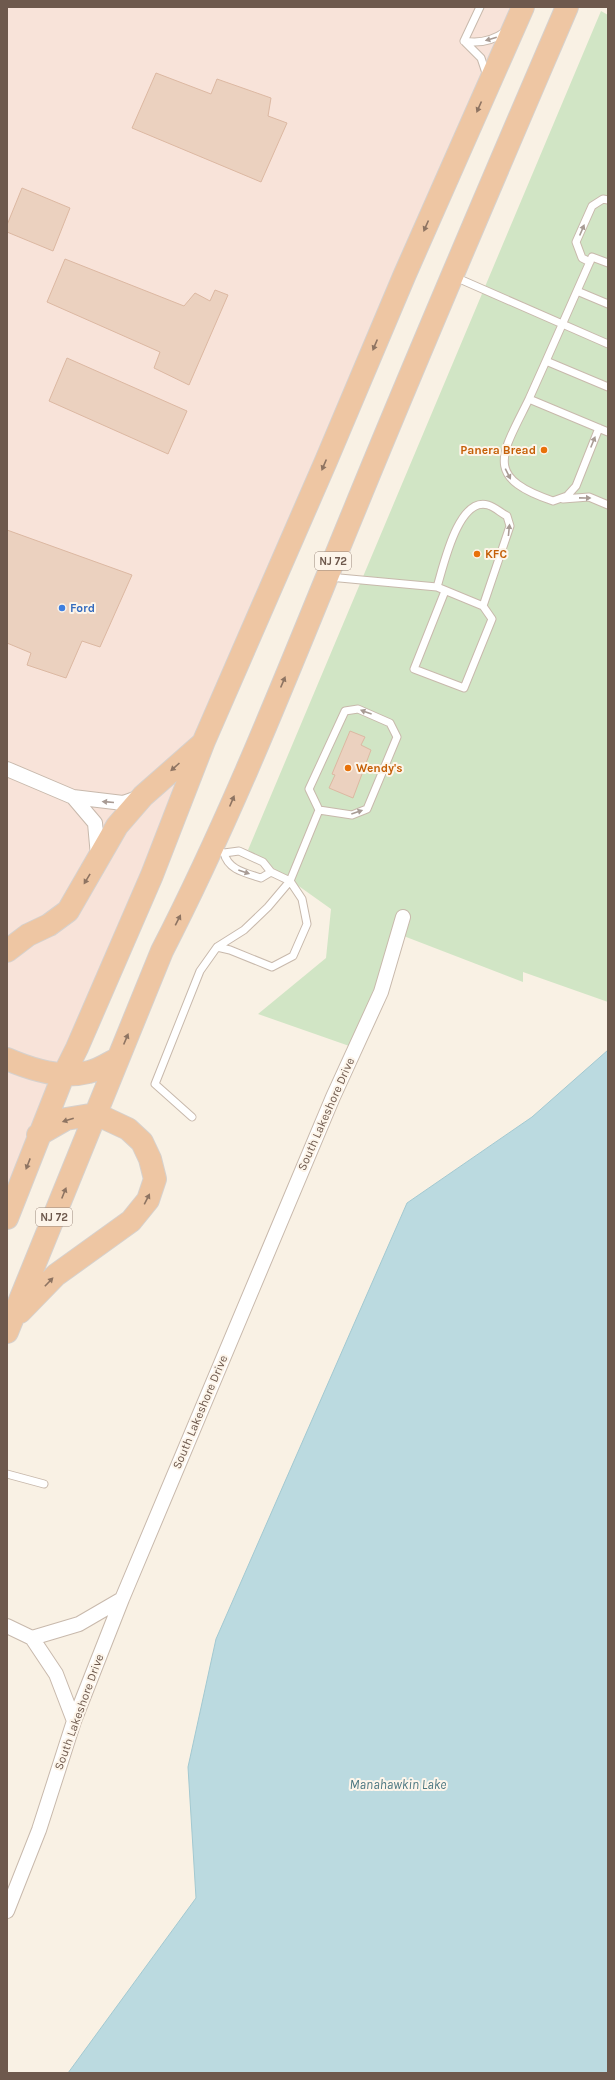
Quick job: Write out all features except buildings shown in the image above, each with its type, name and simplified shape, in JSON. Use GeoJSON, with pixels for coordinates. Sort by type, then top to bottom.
{"type":"FeatureCollection","features":[{"type":"Feature","properties":{"kind":"highway","name":"NJ 72"},"geometry":{"type":"LineString","coordinates":[[9,1326],[162,951],[193,891],[218,850],[326,577],[451,276],[567,7]]}},
{"type":"Feature","properties":{"kind":"highway"},"geometry":{"type":"LineString","coordinates":[[8,1216],[38,1135],[152,876],[204,741],[518,16]]}},
{"type":"Feature","properties":{"kind":"highway"},"geometry":{"type":"LineString","coordinates":[[7,951],[28,935],[49,925],[68,911],[117,826],[143,796],[204,741]]}},
{"type":"Feature","properties":{"kind":"highway"},"geometry":{"type":"LineString","coordinates":[[7,1059],[19,1064],[63,1076],[90,1072],[117,1059]]}},
{"type":"Feature","properties":{"kind":"highway"},"geometry":{"type":"LineString","coordinates":[[9,1326],[56,1274],[131,1221],[148,1200],[155,1179],[150,1159],[142,1142],[128,1129],[96,1114],[66,1119],[38,1135]]}},
{"type":"Feature","properties":{"kind":"street"},"geometry":{"type":"LineString","coordinates":[[7,769],[73,797],[123,803],[143,796]]}},
{"type":"Feature","properties":{"kind":"street"},"geometry":{"type":"LineString","coordinates":[[73,797],[95,823],[98,839],[98,860]]}},
{"type":"Feature","properties":{"kind":"street","name":"South Lakeshore Drive"},"geometry":{"type":"LineString","coordinates":[[7,1911],[39,1830],[74,1721],[122,1598],[332,1096],[381,992],[404,917]]}},
{"type":"Feature","properties":{"kind":"street"},"geometry":{"type":"LineString","coordinates":[[32,1638],[79,1624],[122,1598]]}},
{"type":"Feature","properties":{"kind":"street"},"geometry":{"type":"LineString","coordinates":[[7,1626],[32,1638],[56,1674],[74,1721]]}},
{"type":"Feature","properties":{"kind":"lane"},"geometry":{"type":"LineString","coordinates":[[464,41],[480,7]]}},
{"type":"Feature","properties":{"kind":"lane"},"geometry":{"type":"LineString","coordinates":[[464,41],[476,43],[496,39],[518,16]]}},
{"type":"Feature","properties":{"kind":"lane"},"geometry":{"type":"LineString","coordinates":[[464,41],[475,50],[481,58],[488,85]]}},
{"type":"Feature","properties":{"kind":"lane"},"geometry":{"type":"LineString","coordinates":[[590,262],[582,258],[576,242],[592,206],[604,199],[608,200]]}},
{"type":"Feature","properties":{"kind":"lane"},"geometry":{"type":"LineString","coordinates":[[608,263],[592,257],[504,454],[504,466],[508,478],[532,494],[553,501],[589,497],[608,505]]}},
{"type":"Feature","properties":{"kind":"lane"},"geometry":{"type":"LineString","coordinates":[[451,276],[608,344]]}},
{"type":"Feature","properties":{"kind":"lane"},"geometry":{"type":"LineString","coordinates":[[577,291],[608,304]]}},
{"type":"Feature","properties":{"kind":"lane"},"geometry":{"type":"LineString","coordinates":[[546,361],[608,387]]}},
{"type":"Feature","properties":{"kind":"lane"},"geometry":{"type":"LineString","coordinates":[[529,399],[608,432]]}},
{"type":"Feature","properties":{"kind":"lane"},"geometry":{"type":"LineString","coordinates":[[561,499],[576,486],[599,428]]}},
{"type":"Feature","properties":{"kind":"lane"},"geometry":{"type":"LineString","coordinates":[[437,587],[455,530],[461,519],[468,510],[477,505],[488,505],[507,516],[510,526],[483,606]]}},
{"type":"Feature","properties":{"kind":"lane"},"geometry":{"type":"LineString","coordinates":[[326,577],[437,587],[483,606],[492,619],[464,688],[414,669],[445,591]]}},
{"type":"Feature","properties":{"kind":"lane"},"geometry":{"type":"LineString","coordinates":[[192,1117],[155,1084],[200,971],[217,947],[244,930],[268,907],[290,881],[319,810],[309,789],[345,711],[358,709],[390,723],[397,737],[367,809],[352,815],[319,810]]}},
{"type":"Feature","properties":{"kind":"lane"},"geometry":{"type":"LineString","coordinates":[[218,850],[226,861],[236,869],[261,878],[271,872]]}},
{"type":"Feature","properties":{"kind":"lane"},"geometry":{"type":"LineString","coordinates":[[217,947],[230,950],[272,967],[293,956],[307,924],[302,899],[290,881],[271,872],[263,862],[239,851],[218,850]]}},
{"type":"Feature","properties":{"kind":"lane"},"geometry":{"type":"LineString","coordinates":[[7,1474],[44,1484]]}},
{"type":"Feature","properties":{"kind":"shaded area"},"geometry":{"type":"Polygon","coordinates":[[[7,7],[523,7],[7,1218],[7,7]]]}},
{"type":"Feature","properties":{"kind":"green space"},"geometry":{"type":"Polygon","coordinates":[[[601,11],[608,15],[608,1002],[523,972],[523,982],[401,935],[355,1048],[258,1014],[326,958],[331,909],[248,850],[601,11]]]}},
{"type":"Feature","properties":{"kind":"water","name":"Manahawkin Lake"},"geometry":{"type":"Polygon","coordinates":[[[608,1050],[608,2073],[68,2073],[196,1898],[188,1767],[216,1639],[407,1203],[532,1117],[608,1050]]]}},
{"type":"Feature","properties":{"kind":"place","name":"Panera Bread"},"geometry":{"type":"Point","coordinates":[544,450]}},
{"type":"Feature","properties":{"kind":"place","name":"KFC"},"geometry":{"type":"Point","coordinates":[477,554]}},
{"type":"Feature","properties":{"kind":"place","name":"Ford"},"geometry":{"type":"Point","coordinates":[62,608]}},
{"type":"Feature","properties":{"kind":"place","name":"Wendy's"},"geometry":{"type":"Point","coordinates":[348,768]}}]}
